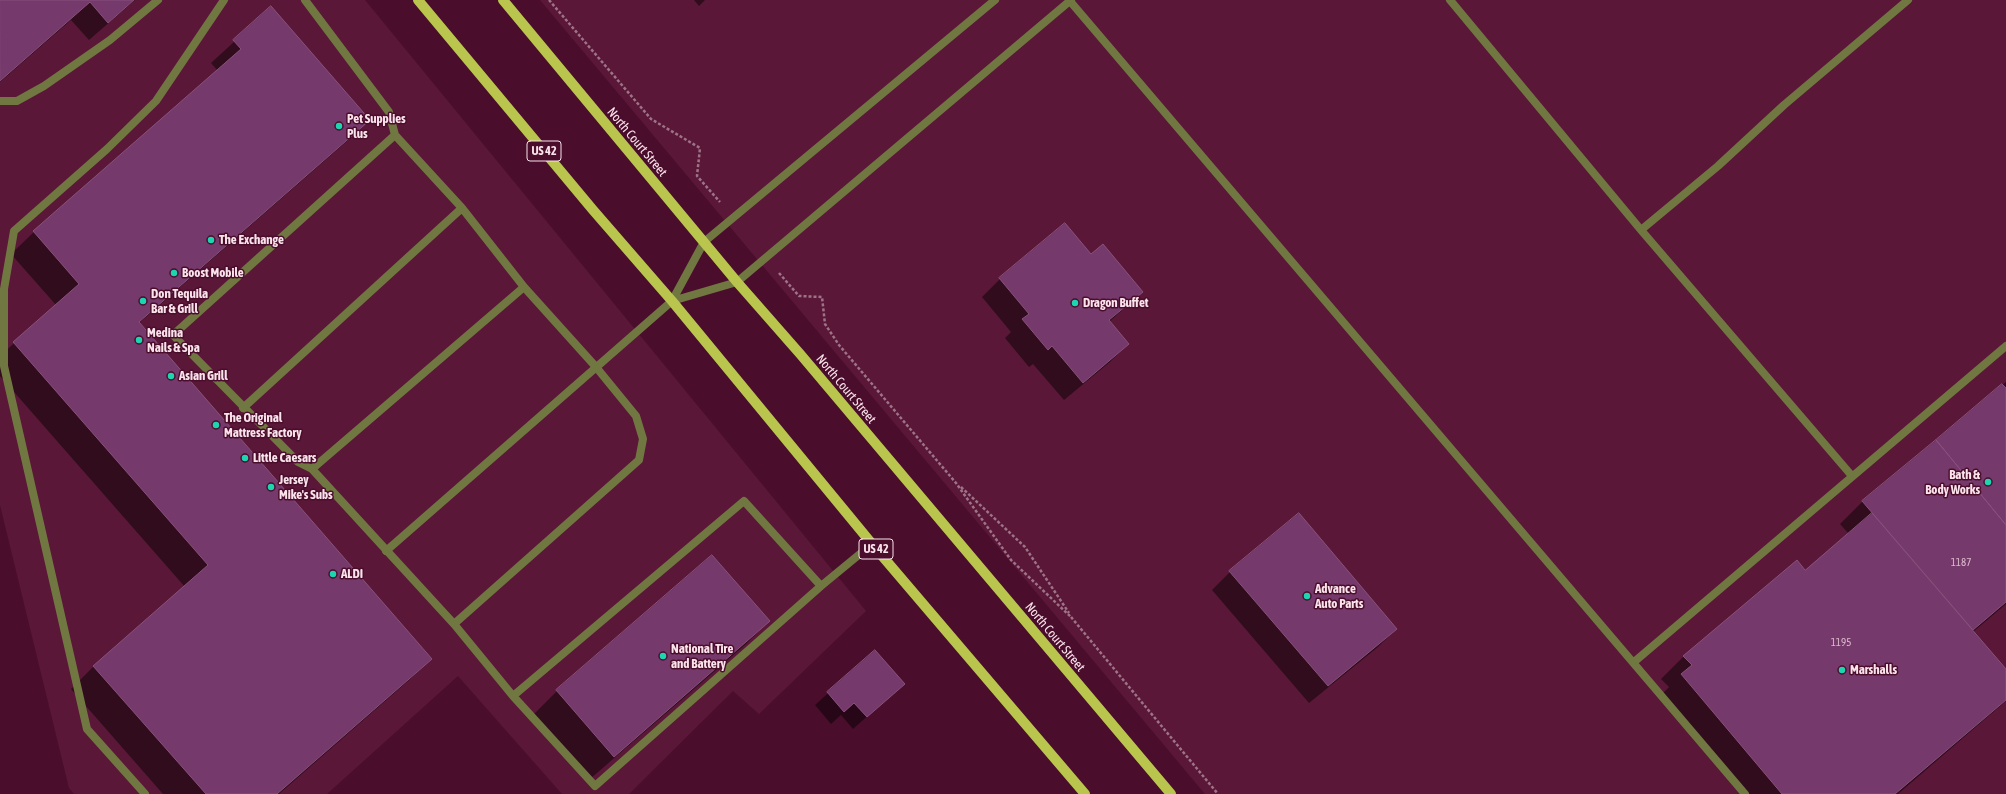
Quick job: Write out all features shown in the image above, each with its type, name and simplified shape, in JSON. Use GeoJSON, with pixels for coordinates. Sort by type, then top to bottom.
{"type":"FeatureCollection","features":[{"type":"Feature","properties":{"kind":"main road","name":"US 42"},"geometry":{"type":"LineString","coordinates":[[418,0],[593,210],[672,301],[872,544],[1084,794]]}},
{"type":"Feature","properties":{"kind":"main road","name":"North Court Street"},"geometry":{"type":"LineString","coordinates":[[503,0],[737,282],[806,361],[1171,794]]}},
{"type":"Feature","properties":{"kind":"lane"},"geometry":{"type":"LineString","coordinates":[[0,101],[17,101],[44,86],[110,40],[158,0]]}},
{"type":"Feature","properties":{"kind":"lane"},"geometry":{"type":"LineString","coordinates":[[145,794],[87,729],[4,366],[4,289],[14,231],[107,149],[156,101],[224,0]]}},
{"type":"Feature","properties":{"kind":"lane"},"geometry":{"type":"LineString","coordinates":[[305,0],[390,112],[395,135],[462,208],[524,287],[596,367],[636,416],[643,439],[639,460],[454,624]]}},
{"type":"Feature","properties":{"kind":"lane"},"geometry":{"type":"LineString","coordinates":[[386,551],[672,301],[704,242],[995,0]]}},
{"type":"Feature","properties":{"kind":"lane"},"geometry":{"type":"LineString","coordinates":[[672,301],[737,282],[1070,0],[1745,794]]}},
{"type":"Feature","properties":{"kind":"lane"},"geometry":{"type":"LineString","coordinates":[[1450,0],[1641,230],[1852,476]]}},
{"type":"Feature","properties":{"kind":"lane"},"geometry":{"type":"LineString","coordinates":[[1641,230],[1718,166],[1784,105],[1908,0]]}},
{"type":"Feature","properties":{"kind":"lane"},"geometry":{"type":"LineString","coordinates":[[395,135],[173,335],[243,408],[298,462],[312,469],[454,624],[513,696],[595,786],[821,586],[872,544]]}},
{"type":"Feature","properties":{"kind":"lane"},"geometry":{"type":"LineString","coordinates":[[243,408],[462,208]]}},
{"type":"Feature","properties":{"kind":"lane"},"geometry":{"type":"LineString","coordinates":[[312,469],[524,287]]}},
{"type":"Feature","properties":{"kind":"lane"},"geometry":{"type":"LineString","coordinates":[[1634,662],[2006,346]]}},
{"type":"Feature","properties":{"kind":"lane"},"geometry":{"type":"LineString","coordinates":[[513,696],[744,500],[821,586]]}},
{"type":"Feature","properties":{"kind":"path"},"geometry":{"type":"LineString","coordinates":[[1072,618],[1011,560],[956,483],[1025,547],[1072,618],[1218,794]]}},
{"type":"Feature","properties":{"kind":"shaded area"},"geometry":{"type":"Polygon","coordinates":[[[0,0],[365,0],[866,611],[759,714],[733,691],[629,794],[562,794],[458,676],[327,794],[74,794],[69,788],[0,505],[0,0]]]}},
{"type":"Feature","properties":{"kind":"shaded area"},"geometry":{"type":"Polygon","coordinates":[[[540,0],[2006,0],[2006,794],[1205,794],[540,0]]]}},
{"type":"Feature","properties":{"kind":"building"},"geometry":{"type":"Polygon","coordinates":[[[0,0],[134,0],[108,23],[90,2],[0,81],[0,0]]]}},
{"type":"Feature","properties":{"kind":"building"},"geometry":{"type":"Polygon","coordinates":[[[271,6],[370,120],[139,322],[432,659],[277,794],[206,794],[93,666],[208,565],[13,342],[79,284],[33,231],[241,49],[233,40],[271,6]]]}},
{"type":"Feature","properties":{"kind":"building","name":"Dragon Buffet"},"geometry":{"type":"Polygon","coordinates":[[[1065,223],[1091,254],[1103,244],[1143,292],[1109,320],[1129,344],[1083,383],[1052,346],[1048,350],[1022,319],[1029,314],[999,278],[1065,223]]]}},
{"type":"Feature","properties":{"kind":"building","name":"Bath & Body Works"},"geometry":{"type":"Polygon","coordinates":[[[2002,384],[2006,388],[2006,525],[1936,440],[2002,384]]]}},
{"type":"Feature","properties":{"kind":"building"},"geometry":{"type":"Polygon","coordinates":[[[1936,440],[2006,525],[2006,602],[1973,630],[1862,501],[1936,440]]]}},
{"type":"Feature","properties":{"kind":"building"},"geometry":{"type":"Polygon","coordinates":[[[1299,513],[1397,629],[1328,686],[1229,571],[1299,513]]]}},
{"type":"Feature","properties":{"kind":"building"},"geometry":{"type":"Polygon","coordinates":[[[1872,513],[2006,669],[2006,700],[1895,794],[1782,794],[1681,674],[1692,665],[1683,656],[1797,560],[1805,570],[1872,513]]]}},
{"type":"Feature","properties":{"kind":"building","name":"National Tire and Battery"},"geometry":{"type":"Polygon","coordinates":[[[712,555],[770,621],[614,757],[556,690],[712,555]]]}},
{"type":"Feature","properties":{"kind":"building"},"geometry":{"type":"Polygon","coordinates":[[[875,650],[905,684],[867,717],[854,703],[844,712],[827,692],[875,650]]]}},
{"type":"Feature","properties":{"kind":"place","name":"Pet Supplies Plus"},"geometry":{"type":"Point","coordinates":[339,126]}},
{"type":"Feature","properties":{"kind":"place","name":"The Exchange"},"geometry":{"type":"Point","coordinates":[211,240]}},
{"type":"Feature","properties":{"kind":"place","name":"Boost Mobile"},"geometry":{"type":"Point","coordinates":[174,273]}},
{"type":"Feature","properties":{"kind":"place","name":"Don Tequila Bar & Grill"},"geometry":{"type":"Point","coordinates":[143,301]}},
{"type":"Feature","properties":{"kind":"place","name":"Dragon Buffet"},"geometry":{"type":"Point","coordinates":[1075,303]}},
{"type":"Feature","properties":{"kind":"place","name":"Medina Nails & Spa"},"geometry":{"type":"Point","coordinates":[139,340]}},
{"type":"Feature","properties":{"kind":"place","name":"Asian Grill"},"geometry":{"type":"Point","coordinates":[171,376]}},
{"type":"Feature","properties":{"kind":"place","name":"The Original Mattress Factory"},"geometry":{"type":"Point","coordinates":[216,425]}},
{"type":"Feature","properties":{"kind":"place","name":"Little Caesars"},"geometry":{"type":"Point","coordinates":[245,458]}},
{"type":"Feature","properties":{"kind":"place","name":"Bath & Body Works"},"geometry":{"type":"Point","coordinates":[1988,482]}},
{"type":"Feature","properties":{"kind":"place","name":"Jersey Mike's Subs"},"geometry":{"type":"Point","coordinates":[271,487]}},
{"type":"Feature","properties":{"kind":"place","name":"ALDI"},"geometry":{"type":"Point","coordinates":[333,574]}},
{"type":"Feature","properties":{"kind":"place","name":"Advance Auto Parts"},"geometry":{"type":"Point","coordinates":[1307,596]}},
{"type":"Feature","properties":{"kind":"place","name":"National Tire and Battery"},"geometry":{"type":"Point","coordinates":[663,656]}},
{"type":"Feature","properties":{"kind":"place","name":"Marshalls"},"geometry":{"type":"Point","coordinates":[1842,670]}}]}
